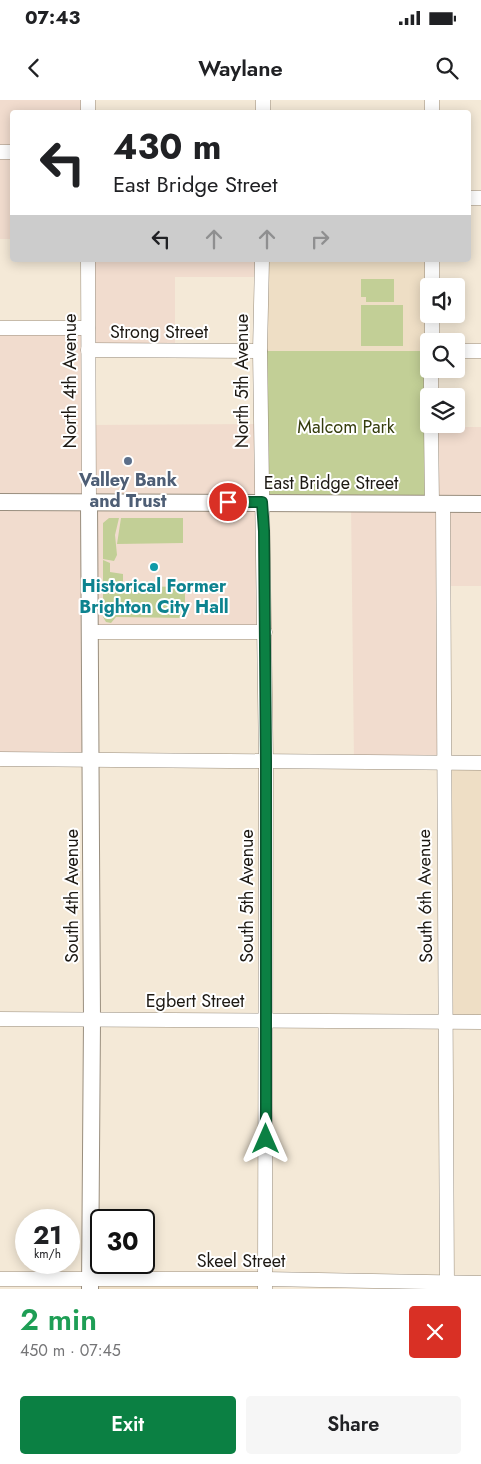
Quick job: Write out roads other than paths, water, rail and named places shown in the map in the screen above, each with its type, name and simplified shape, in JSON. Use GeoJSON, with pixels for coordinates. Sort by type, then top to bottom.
{"type":"FeatureCollection","features":[{"type":"Feature","properties":{"kind":"main road","name":"East Bridge Street"},"geometry":{"type":"LineString","coordinates":[[0,502],[481,504]]}},
{"type":"Feature","properties":{"kind":"main road","name":"South 4th Avenue"},"geometry":{"type":"LineString","coordinates":[[89,502],[92,1020],[90,1284]]}},
{"type":"Feature","properties":{"kind":"street","name":"North 4th Avenue"},"geometry":{"type":"LineString","coordinates":[[88,262],[89,502]]}},
{"type":"Feature","properties":{"kind":"street","name":"North 5th Avenue"},"geometry":{"type":"LineString","coordinates":[[262,262],[260,351],[262,502]]}},
{"type":"Feature","properties":{"kind":"street"},"geometry":{"type":"LineString","coordinates":[[432,262],[432,278]]}},
{"type":"Feature","properties":{"kind":"street","name":"Strong Street"},"geometry":{"type":"LineString","coordinates":[[0,328],[88,328]]}},
{"type":"Feature","properties":{"kind":"street","name":"Strong Street"},"geometry":{"type":"LineString","coordinates":[[88,350],[260,351]]}},
{"type":"Feature","properties":{"kind":"street"},"geometry":{"type":"LineString","coordinates":[[465,351],[481,351]]}},
{"type":"Feature","properties":{"kind":"street","name":"South 6th Avenue"},"geometry":{"type":"LineString","coordinates":[[432,433],[437,504],[443,762],[447,1286]]}},
{"type":"Feature","properties":{"kind":"street","name":"South 5th Avenue"},"geometry":{"type":"LineString","coordinates":[[262,502],[266,761],[265,1284]]}},
{"type":"Feature","properties":{"kind":"street"},"geometry":{"type":"LineString","coordinates":[[89,632],[264,632]]}},
{"type":"Feature","properties":{"kind":"street"},"geometry":{"type":"LineString","coordinates":[[0,758],[481,762]]}},
{"type":"Feature","properties":{"kind":"street","name":"Egbert Street"},"geometry":{"type":"LineString","coordinates":[[0,1019],[481,1022]]}},
{"type":"Feature","properties":{"kind":"street","name":"Skeel Street"},"geometry":{"type":"LineString","coordinates":[[0,1279],[90,1284],[447,1286],[481,1283]]}},
{"type":"Feature","properties":{"kind":"place","name":"Valley Bank and Trust"},"geometry":{"type":"Point","coordinates":[128,461]}},
{"type":"Feature","properties":{"kind":"place","name":"Historical Former Brighton City Hall"},"geometry":{"type":"Point","coordinates":[154,567]}},
{"type":"Feature","properties":{"kind":"park label","name":"Malcom Park"},"geometry":{"type":"Point","coordinates":[346,427]}}]}
